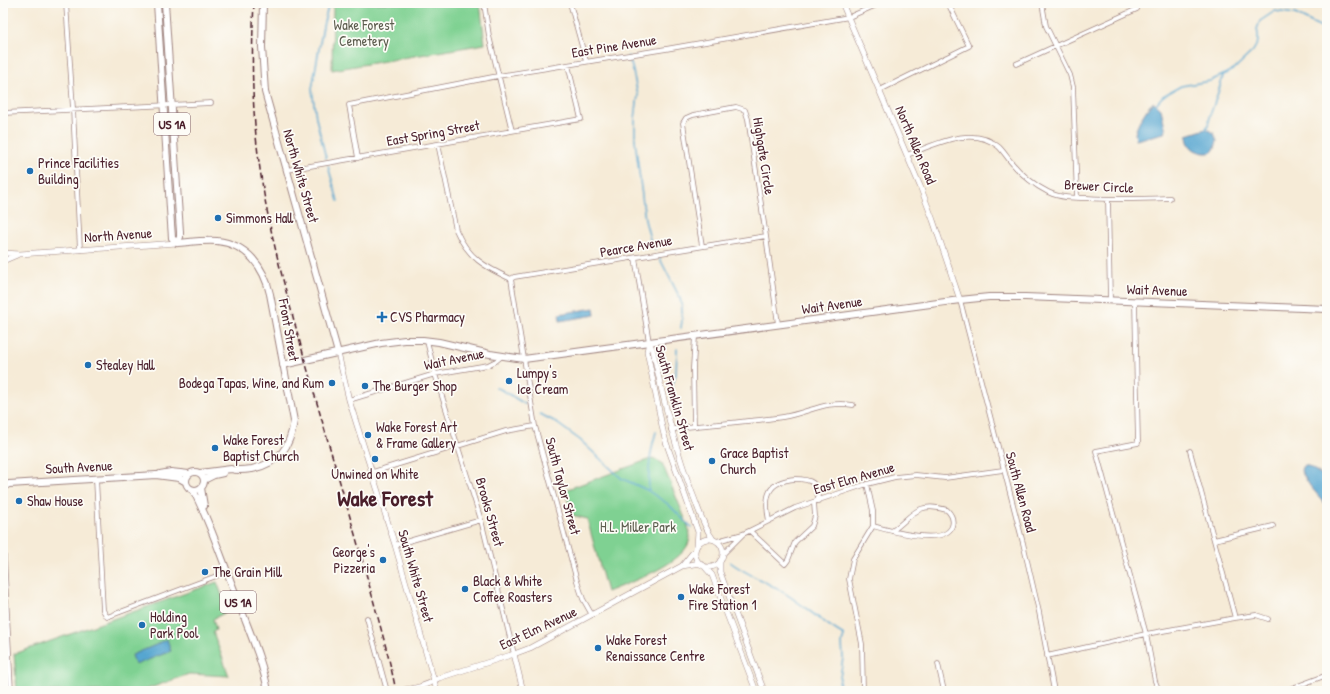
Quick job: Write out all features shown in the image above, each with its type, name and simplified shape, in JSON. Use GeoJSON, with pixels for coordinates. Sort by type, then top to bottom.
{"type":"FeatureCollection","features":[{"type":"Feature","properties":{"kind":"main road"},"geometry":{"type":"LineString","coordinates":[[156,3],[172,238],[177,243]]}},
{"type":"Feature","properties":{"kind":"main road","name":"US 1A"},"geometry":{"type":"LineString","coordinates":[[165,3],[180,232],[180,237],[177,243]]}},
{"type":"Feature","properties":{"kind":"main road","name":"North White Street"},"geometry":{"type":"LineString","coordinates":[[263,3],[262,47],[264,86],[274,128],[288,170],[338,353]]}},
{"type":"Feature","properties":{"kind":"main road","name":"North Avenue"},"geometry":{"type":"LineString","coordinates":[[177,243],[217,241]]}},
{"type":"Feature","properties":{"kind":"main road","name":"Front Street"},"geometry":{"type":"LineString","coordinates":[[217,241],[231,244],[248,253],[263,272],[270,294],[294,421],[292,436],[285,449],[271,462],[263,466],[247,470],[234,470]]}},
{"type":"Feature","properties":{"kind":"main road","name":"Wait Avenue"},"geometry":{"type":"LineString","coordinates":[[502,356],[524,359],[989,297],[1025,297],[1327,309]]}},
{"type":"Feature","properties":{"kind":"main road"},"geometry":{"type":"LineString","coordinates":[[284,365],[392,341],[404,340],[427,341],[502,356]]}},
{"type":"Feature","properties":{"kind":"main road"},"geometry":{"type":"LineString","coordinates":[[186,482],[186,477],[195,472],[200,473],[230,469],[234,470]]}},
{"type":"Feature","properties":{"kind":"main road"},"geometry":{"type":"LineString","coordinates":[[200,473],[204,480],[214,475],[231,472],[234,470]]}},
{"type":"Feature","properties":{"kind":"main road","name":"South Avenue"},"geometry":{"type":"LineString","coordinates":[[156,475],[165,472],[189,474]]}},
{"type":"Feature","properties":{"kind":"main road","name":"South Avenue"},"geometry":{"type":"LineString","coordinates":[[3,487],[9,484],[156,475],[178,478],[186,482]]}},
{"type":"Feature","properties":{"kind":"main road","name":"US 1A"},"geometry":{"type":"LineString","coordinates":[[204,480],[201,488],[205,513]]}},
{"type":"Feature","properties":{"kind":"main road","name":"US 1A"},"geometry":{"type":"LineString","coordinates":[[186,482],[189,488],[193,490],[205,513],[265,675],[268,691]]}},
{"type":"Feature","properties":{"kind":"main road"},"geometry":{"type":"LineString","coordinates":[[193,490],[201,488]]}},
{"type":"Feature","properties":{"kind":"street"},"geometry":{"type":"LineString","coordinates":[[66,3],[80,250]]}},
{"type":"Feature","properties":{"kind":"street"},"geometry":{"type":"LineString","coordinates":[[484,3],[489,36],[512,131]]}},
{"type":"Feature","properties":{"kind":"street"},"geometry":{"type":"LineString","coordinates":[[570,3],[586,61]]}},
{"type":"Feature","properties":{"kind":"street","name":"North Allen Road"},"geometry":{"type":"LineString","coordinates":[[842,3],[880,90],[933,220],[960,300]]}},
{"type":"Feature","properties":{"kind":"street","name":"East Pine Avenue"},"geometry":{"type":"LineString","coordinates":[[358,158],[349,105],[498,76],[849,17],[881,3]]}},
{"type":"Feature","properties":{"kind":"street"},"geometry":{"type":"LineString","coordinates":[[880,90],[969,46],[948,3]]}},
{"type":"Feature","properties":{"kind":"street"},"geometry":{"type":"LineString","coordinates":[[1042,3],[1046,26],[1070,75],[1073,87],[1077,198]]}},
{"type":"Feature","properties":{"kind":"street"},"geometry":{"type":"LineString","coordinates":[[1016,64],[1137,9]]}},
{"type":"Feature","properties":{"kind":"street","name":"East Spring Street"},"geometry":{"type":"LineString","coordinates":[[288,170],[582,119],[568,65]]}},
{"type":"Feature","properties":{"kind":"street"},"geometry":{"type":"LineString","coordinates":[[3,113],[210,103]]}},
{"type":"Feature","properties":{"kind":"street","name":"Highgate Circle"},"geometry":{"type":"LineString","coordinates":[[702,246],[683,124],[686,118],[693,115],[736,107],[745,110],[748,119],[778,324]]}},
{"type":"Feature","properties":{"kind":"street","name":"Brewer Circle"},"geometry":{"type":"LineString","coordinates":[[907,155],[945,141],[973,136],[988,140],[999,147],[1025,176],[1048,192],[1062,197],[1108,199],[1170,198]]}},
{"type":"Feature","properties":{"kind":"street"},"geometry":{"type":"LineString","coordinates":[[438,144],[456,230],[460,239],[471,255],[479,262],[491,270],[511,279]]}},
{"type":"Feature","properties":{"kind":"street"},"geometry":{"type":"LineString","coordinates":[[1108,199],[1110,301]]}},
{"type":"Feature","properties":{"kind":"street","name":"Pearce Avenue"},"geometry":{"type":"LineString","coordinates":[[511,279],[514,277],[766,236]]}},
{"type":"Feature","properties":{"kind":"street"},"geometry":{"type":"LineString","coordinates":[[1327,238],[1327,257]]}},
{"type":"Feature","properties":{"kind":"street","name":"North Avenue"},"geometry":{"type":"LineString","coordinates":[[3,253],[20,254],[177,243]]}},
{"type":"Feature","properties":{"kind":"street","name":"North Avenue"},"geometry":{"type":"LineString","coordinates":[[3,261],[20,254]]}},
{"type":"Feature","properties":{"kind":"street"},"geometry":{"type":"LineString","coordinates":[[635,258],[648,342]]}},
{"type":"Feature","properties":{"kind":"street","name":"South Taylor Street"},"geometry":{"type":"LineString","coordinates":[[511,279],[535,426],[552,484],[577,581],[583,599],[592,616]]}},
{"type":"Feature","properties":{"kind":"street","name":"South Allen Road"},"geometry":{"type":"LineString","coordinates":[[960,300],[1028,565],[1054,691]]}},
{"type":"Feature","properties":{"kind":"street"},"geometry":{"type":"LineString","coordinates":[[1134,302],[1138,443],[1096,451],[1146,634],[1155,681],[1160,691]]}},
{"type":"Feature","properties":{"kind":"street"},"geometry":{"type":"LineString","coordinates":[[694,426],[693,368],[695,336]]}},
{"type":"Feature","properties":{"kind":"street","name":"Brooks Street"},"geometry":{"type":"LineString","coordinates":[[427,341],[435,374],[481,520],[523,691]]}},
{"type":"Feature","properties":{"kind":"street","name":"South Franklin Street"},"geometry":{"type":"LineString","coordinates":[[648,342],[653,350],[671,430],[683,470],[706,529],[715,540]]}},
{"type":"Feature","properties":{"kind":"street","name":"South Franklin Street"},"geometry":{"type":"LineString","coordinates":[[648,342],[647,351],[655,398],[664,436],[698,532],[696,548]]}},
{"type":"Feature","properties":{"kind":"street","name":"South White Street"},"geometry":{"type":"LineString","coordinates":[[338,353],[350,400],[395,545],[437,691]]}},
{"type":"Feature","properties":{"kind":"street","name":"Wait Avenue"},"geometry":{"type":"LineString","coordinates":[[350,400],[435,374],[488,366],[502,356]]}},
{"type":"Feature","properties":{"kind":"street"},"geometry":{"type":"LineString","coordinates":[[671,430],[694,426],[784,417],[804,413],[833,403],[853,405]]}},
{"type":"Feature","properties":{"kind":"street"},"geometry":{"type":"LineString","coordinates":[[373,472],[506,431],[535,426]]}},
{"type":"Feature","properties":{"kind":"street"},"geometry":{"type":"LineString","coordinates":[[1190,452],[1235,618]]}},
{"type":"Feature","properties":{"kind":"street","name":"East Elm Avenue"},"geometry":{"type":"LineString","coordinates":[[723,554],[743,534],[795,508],[867,484],[895,477],[916,475],[945,478],[1003,470]]}},
{"type":"Feature","properties":{"kind":"street"},"geometry":{"type":"LineString","coordinates":[[96,479],[103,610],[107,617],[227,572]]}},
{"type":"Feature","properties":{"kind":"street"},"geometry":{"type":"LineString","coordinates":[[750,530],[785,564],[790,556],[795,542],[812,526],[815,516],[816,502],[816,489],[813,483],[807,480],[792,479],[778,482],[772,487],[766,502],[769,521]]}},
{"type":"Feature","properties":{"kind":"street"},"geometry":{"type":"LineString","coordinates":[[863,691],[862,644],[848,579],[853,559],[873,526],[873,511],[867,484]]}},
{"type":"Feature","properties":{"kind":"street"},"geometry":{"type":"LineString","coordinates":[[873,526],[892,531],[920,536],[943,534],[949,531],[952,526],[952,519],[947,510],[941,508],[926,508],[913,512],[892,531]]}},
{"type":"Feature","properties":{"kind":"street"},"geometry":{"type":"LineString","coordinates":[[395,545],[481,520]]}},
{"type":"Feature","properties":{"kind":"street"},"geometry":{"type":"LineString","coordinates":[[1214,540],[1273,526]]}},
{"type":"Feature","properties":{"kind":"street","name":"East Elm Avenue"},"geometry":{"type":"LineString","coordinates":[[715,540],[743,534]]}},
{"type":"Feature","properties":{"kind":"street"},"geometry":{"type":"LineString","coordinates":[[3,536],[11,691]]}},
{"type":"Feature","properties":{"kind":"street"},"geometry":{"type":"LineString","coordinates":[[756,691],[712,575],[695,555],[696,548],[705,539],[715,540],[722,546],[723,554],[720,561],[720,572],[764,691]]}},
{"type":"Feature","properties":{"kind":"street","name":"East Elm Avenue"},"geometry":{"type":"LineString","coordinates":[[396,691],[434,681],[439,678],[530,648],[592,616],[682,566],[696,548]]}},
{"type":"Feature","properties":{"kind":"street"},"geometry":{"type":"LineString","coordinates":[[702,564],[713,566],[720,561]]}},
{"type":"Feature","properties":{"kind":"street","name":"East Elm Avenue"},"geometry":{"type":"LineString","coordinates":[[682,566],[702,564]]}},
{"type":"Feature","properties":{"kind":"street"},"geometry":{"type":"LineString","coordinates":[[1047,656],[1146,634],[1235,618],[1256,615],[1268,619]]}},
{"type":"Feature","properties":{"kind":"street"},"geometry":{"type":"LineString","coordinates":[[367,618],[387,691]]}},
{"type":"Feature","properties":{"kind":"street"},"geometry":{"type":"LineString","coordinates":[[938,664],[944,691]]}},
{"type":"Feature","properties":{"kind":"street"},"geometry":{"type":"LineString","coordinates":[[1284,691],[1327,675]]}},
{"type":"Feature","properties":{"kind":"green space","name":"Wake Forest Cemetery"},"geometry":{"type":"Polygon","coordinates":[[[269,3],[480,3],[485,44],[332,70],[333,6],[268,5],[269,3]]]}},
{"type":"Feature","properties":{"kind":"green space","name":"H.L. Miller Park"},"geometry":{"type":"Polygon","coordinates":[[[653,458],[662,463],[686,521],[690,537],[687,546],[679,555],[656,571],[607,592],[587,519],[572,515],[565,490],[653,458]]]}},
{"type":"Feature","properties":{"kind":"green space"},"geometry":{"type":"Polygon","coordinates":[[[217,582],[228,611],[213,619],[216,630],[213,632],[229,676],[189,674],[142,691],[17,691],[14,654],[217,582]]]}},
{"type":"Feature","properties":{"kind":"green space"},"geometry":{"type":"Polygon","coordinates":[[[3,628],[6,684],[3,687],[3,628]]]}},
{"type":"Feature","properties":{"kind":"water"},"geometry":{"type":"Polygon","coordinates":[[[1154,102],[1161,109],[1166,131],[1164,133],[1136,140],[1135,134],[1138,126],[1146,111],[1154,102]]]}},
{"type":"Feature","properties":{"kind":"water"},"geometry":{"type":"Polygon","coordinates":[[[1206,129],[1214,133],[1217,141],[1213,151],[1210,153],[1194,150],[1187,139],[1187,135],[1206,129]]]}},
{"type":"Feature","properties":{"kind":"water"},"geometry":{"type":"Polygon","coordinates":[[[594,308],[595,315],[560,321],[559,314],[594,308]]]}},
{"type":"Feature","properties":{"kind":"water"},"geometry":{"type":"Polygon","coordinates":[[[1304,465],[1327,478],[1327,506],[1310,486],[1301,471],[1304,465]]]}},
{"type":"Feature","properties":{"kind":"water"},"geometry":{"type":"Polygon","coordinates":[[[167,639],[171,651],[135,665],[132,655],[167,639]]]}},
{"type":"Feature","properties":{"kind":"waterway"},"geometry":{"type":"LineString","coordinates":[[326,158],[316,118],[312,89],[323,26],[329,3]]}},
{"type":"Feature","properties":{"kind":"waterway"},"geometry":{"type":"LineString","coordinates":[[1155,105],[1163,96],[1181,86],[1210,81],[1234,69],[1253,51],[1258,42],[1257,29],[1260,21],[1275,11],[1295,14],[1327,30]]}},
{"type":"Feature","properties":{"kind":"waterway"},"geometry":{"type":"LineString","coordinates":[[628,56],[638,95],[635,119],[635,140],[645,220],[650,239],[655,249]]}},
{"type":"Feature","properties":{"kind":"waterway"},"geometry":{"type":"LineString","coordinates":[[1205,131],[1223,76]]}},
{"type":"Feature","properties":{"kind":"waterway"},"geometry":{"type":"LineString","coordinates":[[328,166],[338,201]]}},
{"type":"Feature","properties":{"kind":"waterway"},"geometry":{"type":"LineString","coordinates":[[659,257],[680,298],[682,306],[681,328]]}},
{"type":"Feature","properties":{"kind":"waterway"},"geometry":{"type":"LineString","coordinates":[[670,393],[676,374],[677,349]]}},
{"type":"Feature","properties":{"kind":"waterway"},"geometry":{"type":"LineString","coordinates":[[496,388],[525,404]]}},
{"type":"Feature","properties":{"kind":"waterway"},"geometry":{"type":"LineString","coordinates":[[540,414],[554,421],[580,440],[621,478],[647,490],[668,504],[691,527]]}},
{"type":"Feature","properties":{"kind":"waterway"},"geometry":{"type":"LineString","coordinates":[[647,490],[649,489],[650,460],[656,432]]}},
{"type":"Feature","properties":{"kind":"waterway"},"geometry":{"type":"LineString","coordinates":[[730,562],[743,571],[786,594],[844,635],[842,643],[843,658],[838,691]]}},
{"type":"Feature","properties":{"kind":"railway"},"geometry":{"type":"LineString","coordinates":[[254,3],[252,65],[254,107],[257,149],[267,211],[287,294],[370,588],[396,691]]}},
{"type":"Feature","properties":{"kind":"place","name":"Prince Facilities Building"},"geometry":{"type":"Point","coordinates":[30,171]}},
{"type":"Feature","properties":{"kind":"place","name":"Simmons Hall"},"geometry":{"type":"Point","coordinates":[218,218]}},
{"type":"Feature","properties":{"kind":"place","name":"CVS Pharmacy"},"geometry":{"type":"Point","coordinates":[382,317]}},
{"type":"Feature","properties":{"kind":"place","name":"Stealey Hall"},"geometry":{"type":"Point","coordinates":[88,365]}},
{"type":"Feature","properties":{"kind":"place","name":"Lumpy's Ice Cream"},"geometry":{"type":"Point","coordinates":[509,381]}},
{"type":"Feature","properties":{"kind":"place","name":"Bodega Tapas, Wine, and Rum"},"geometry":{"type":"Point","coordinates":[332,383]}},
{"type":"Feature","properties":{"kind":"place","name":"The Burger Shop"},"geometry":{"type":"Point","coordinates":[365,386]}},
{"type":"Feature","properties":{"kind":"place","name":"Wake Forest Art & Frame Gallery"},"geometry":{"type":"Point","coordinates":[368,435]}},
{"type":"Feature","properties":{"kind":"place","name":"Wake Forest Baptist Church"},"geometry":{"type":"Point","coordinates":[215,448]}},
{"type":"Feature","properties":{"kind":"place","name":"Unwined on White"},"geometry":{"type":"Point","coordinates":[375,459]}},
{"type":"Feature","properties":{"kind":"place","name":"Grace Baptist Church"},"geometry":{"type":"Point","coordinates":[712,461]}},
{"type":"Feature","properties":{"kind":"place","name":"Shaw House"},"geometry":{"type":"Point","coordinates":[19,501]}},
{"type":"Feature","properties":{"kind":"place","name":"George's Pizzeria"},"geometry":{"type":"Point","coordinates":[383,560]}},
{"type":"Feature","properties":{"kind":"place","name":"The Grain Mill"},"geometry":{"type":"Point","coordinates":[205,572]}},
{"type":"Feature","properties":{"kind":"place","name":"Black & White Coffee Roasters"},"geometry":{"type":"Point","coordinates":[465,589]}},
{"type":"Feature","properties":{"kind":"place","name":"Wake Forest Fire Station 1"},"geometry":{"type":"Point","coordinates":[681,597]}},
{"type":"Feature","properties":{"kind":"place","name":"Holding Park Pool"},"geometry":{"type":"Point","coordinates":[142,625]}},
{"type":"Feature","properties":{"kind":"place","name":"Wake Forest Renaissance Centre"},"geometry":{"type":"Point","coordinates":[598,648]}},
{"type":"Feature","properties":{"kind":"district","name":"Wake Forest"},"geometry":{"type":"Point","coordinates":[385,498]}}]}
